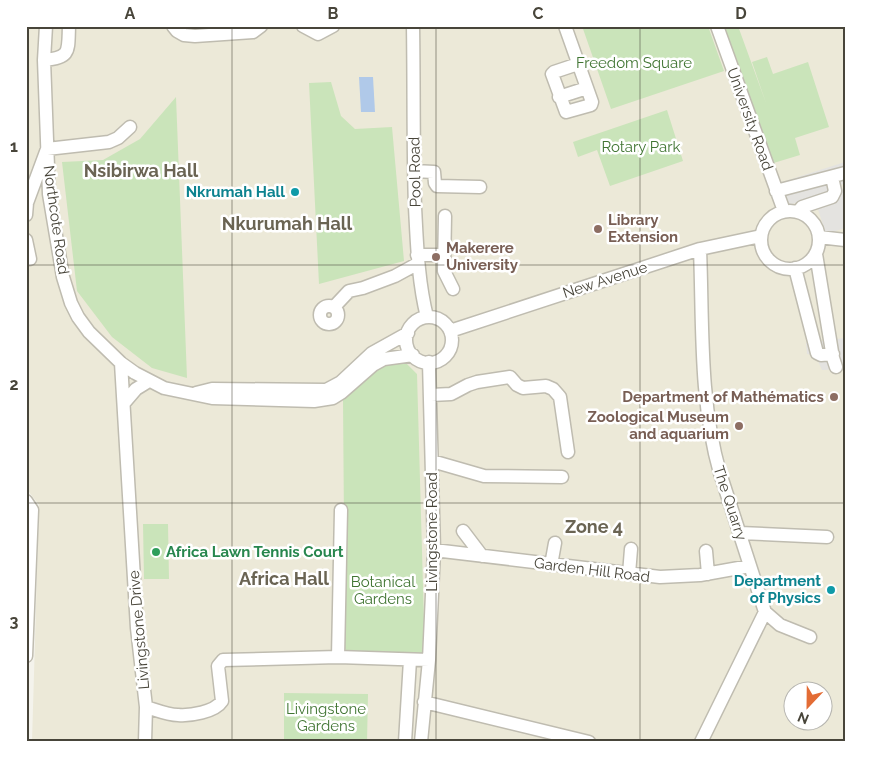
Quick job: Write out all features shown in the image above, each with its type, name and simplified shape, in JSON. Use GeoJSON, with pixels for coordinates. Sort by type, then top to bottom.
{"type":"FeatureCollection","features":[{"type":"Feature","properties":{"kind":"street"},"geometry":{"type":"LineString","coordinates":[[44,60],[60,59],[64,55],[69,44],[69,26]]}},
{"type":"Feature","properties":{"kind":"street"},"geometry":{"type":"LineString","coordinates":[[173,26],[184,35],[195,36],[253,32],[261,26]]}},
{"type":"Feature","properties":{"kind":"street"},"geometry":{"type":"LineString","coordinates":[[303,26],[318,34],[333,26]]}},
{"type":"Feature","properties":{"kind":"street","name":"Pool Road"},"geometry":{"type":"LineString","coordinates":[[414,26],[414,171],[417,260],[421,293],[427,317]]}},
{"type":"Feature","properties":{"kind":"street"},"geometry":{"type":"LineString","coordinates":[[565,26],[587,88],[559,97],[552,73],[578,64]]}},
{"type":"Feature","properties":{"kind":"street","name":"University Road"},"geometry":{"type":"LineString","coordinates":[[717,26],[784,211]]}},
{"type":"Feature","properties":{"kind":"street","name":"Northcote Road"},"geometry":{"type":"LineString","coordinates":[[43,30],[49,194],[63,277],[71,303],[89,332],[121,363],[164,388],[212,398],[234,400],[324,400],[333,398],[341,393],[373,365],[384,359],[413,355]]}},
{"type":"Feature","properties":{"kind":"street"},"geometry":{"type":"LineString","coordinates":[[26,215],[27,203],[47,149],[109,142],[118,138],[130,127]]}},
{"type":"Feature","properties":{"kind":"street"},"geometry":{"type":"LineString","coordinates":[[414,171],[434,172],[437,186],[480,187]]}},
{"type":"Feature","properties":{"kind":"street"},"geometry":{"type":"LineString","coordinates":[[776,191],[845,174]]}},
{"type":"Feature","properties":{"kind":"street"},"geometry":{"type":"LineString","coordinates":[[798,212],[802,207],[832,196],[835,191],[832,177]]}},
{"type":"Feature","properties":{"kind":"street"},"geometry":{"type":"LineString","coordinates":[[816,254],[804,265],[795,268],[778,266],[770,261],[765,254],[761,236],[763,228],[775,214],[784,211],[803,214],[811,220],[816,228],[819,237],[816,254],[832,354],[836,367]]}},
{"type":"Feature","properties":{"kind":"street"},"geometry":{"type":"LineString","coordinates":[[445,216],[444,271],[453,289]]}},
{"type":"Feature","properties":{"kind":"street","name":"New Avenue"},"geometry":{"type":"LineString","coordinates":[[450,331],[700,249],[761,236]]}},
{"type":"Feature","properties":{"kind":"street"},"geometry":{"type":"LineString","coordinates":[[819,237],[845,240]]}},
{"type":"Feature","properties":{"kind":"street"},"geometry":{"type":"LineString","coordinates":[[26,240],[30,259],[26,259]]}},
{"type":"Feature","properties":{"kind":"street","name":"The Quarry"},"geometry":{"type":"LineString","coordinates":[[700,249],[706,400],[714,452],[728,501],[765,612]]}},
{"type":"Feature","properties":{"kind":"street"},"geometry":{"type":"LineString","coordinates":[[334,307],[349,291],[395,276],[417,260],[444,255]]}},
{"type":"Feature","properties":{"kind":"street"},"geometry":{"type":"LineString","coordinates":[[795,268],[817,353],[821,355],[832,354]]}},
{"type":"Feature","properties":{"kind":"street"},"geometry":{"type":"LineString","coordinates":[[427,317],[444,322],[450,331],[452,341],[450,350],[443,358],[429,362],[417,359],[407,344],[408,333],[413,324],[417,320],[427,317]]}},
{"type":"Feature","properties":{"kind":"street","name":"Northcote Road"},"geometry":{"type":"LineString","coordinates":[[194,394],[212,390],[326,390],[341,382],[372,353],[408,333]]}},
{"type":"Feature","properties":{"kind":"street","name":"Livingstone Road"},"geometry":{"type":"LineString","coordinates":[[421,742],[429,660],[434,550],[429,362]]}},
{"type":"Feature","properties":{"kind":"street","name":"Livingstone Drive"},"geometry":{"type":"LineString","coordinates":[[121,363],[137,628],[146,707],[177,716],[215,708],[222,701],[218,666],[223,660],[338,657],[429,660]]}},
{"type":"Feature","properties":{"kind":"street"},"geometry":{"type":"LineString","coordinates":[[431,395],[451,394],[468,384],[510,377],[516,385],[524,388],[546,386],[553,389],[560,396],[568,452]]}},
{"type":"Feature","properties":{"kind":"street"},"geometry":{"type":"LineString","coordinates":[[124,403],[136,389],[149,381]]}},
{"type":"Feature","properties":{"kind":"street"},"geometry":{"type":"LineString","coordinates":[[432,461],[484,476],[562,477]]}},
{"type":"Feature","properties":{"kind":"street"},"geometry":{"type":"LineString","coordinates":[[26,501],[32,510],[26,656]]}},
{"type":"Feature","properties":{"kind":"street"},"geometry":{"type":"LineString","coordinates":[[338,657],[341,510]]}},
{"type":"Feature","properties":{"kind":"street"},"geometry":{"type":"LineString","coordinates":[[463,531],[482,556]]}},
{"type":"Feature","properties":{"kind":"street"},"geometry":{"type":"LineString","coordinates":[[740,533],[827,537]]}},
{"type":"Feature","properties":{"kind":"street"},"geometry":{"type":"LineString","coordinates":[[551,565],[555,543]]}},
{"type":"Feature","properties":{"kind":"street"},"geometry":{"type":"LineString","coordinates":[[628,574],[631,549]]}},
{"type":"Feature","properties":{"kind":"street","name":"Garden Hill Road"},"geometry":{"type":"LineString","coordinates":[[434,550],[660,578],[708,574],[750,566]]}},
{"type":"Feature","properties":{"kind":"street"},"geometry":{"type":"LineString","coordinates":[[706,551],[708,574]]}},
{"type":"Feature","properties":{"kind":"street"},"geometry":{"type":"LineString","coordinates":[[701,742],[765,612],[780,625],[810,637]]}},
{"type":"Feature","properties":{"kind":"street"},"geometry":{"type":"LineString","coordinates":[[405,742],[410,660]]}},
{"type":"Feature","properties":{"kind":"street"},"geometry":{"type":"LineString","coordinates":[[424,702],[590,742]]}},
{"type":"Feature","properties":{"kind":"street"},"geometry":{"type":"LineString","coordinates":[[145,742],[146,707]]}},
{"type":"Feature","properties":{"kind":"shaded area","name":"Makerere University"},"geometry":{"type":"Polygon","coordinates":[[[26,26],[845,26],[845,742],[32,742],[39,505],[26,488],[26,26]]]}},
{"type":"Feature","properties":{"kind":"shaded area"},"geometry":{"type":"Polygon","coordinates":[[[845,162],[845,183],[841,185],[845,197],[845,228],[826,234],[814,197],[786,206],[779,183],[845,162]]]}},
{"type":"Feature","properties":{"kind":"shaded area"},"geometry":{"type":"Polygon","coordinates":[[[845,338],[845,369],[822,370],[815,355],[807,354],[806,343],[845,338]]]}},
{"type":"Feature","properties":{"kind":"green space","name":"Freedom Square"},"geometry":{"type":"Polygon","coordinates":[[[582,26],[708,26],[724,71],[611,109],[582,26]]]}},
{"type":"Feature","properties":{"kind":"green space"},"geometry":{"type":"Polygon","coordinates":[[[717,26],[738,26],[766,103],[752,62],[767,57],[773,74],[808,62],[829,127],[795,138],[800,155],[767,165],[717,26]]]}},
{"type":"Feature","properties":{"kind":"green space"},"geometry":{"type":"Polygon","coordinates":[[[331,82],[341,116],[355,129],[392,127],[404,261],[319,284],[309,83],[331,82]]]}},
{"type":"Feature","properties":{"kind":"green space"},"geometry":{"type":"Polygon","coordinates":[[[176,97],[187,378],[152,368],[112,337],[77,291],[62,162],[103,160],[140,139],[176,97]]]}},
{"type":"Feature","properties":{"kind":"green space","name":"Rotary Park"},"geometry":{"type":"Polygon","coordinates":[[[667,110],[683,161],[610,186],[597,150],[578,157],[573,142],[667,110]]]}},
{"type":"Feature","properties":{"kind":"green space","name":"Botanical Gardens"},"geometry":{"type":"Polygon","coordinates":[[[396,361],[406,363],[417,374],[425,657],[349,652],[345,649],[343,400],[365,373],[396,361]]]}},
{"type":"Feature","properties":{"kind":"green space","name":"Africa Lawn Tennis Court"},"geometry":{"type":"Polygon","coordinates":[[[143,524],[168,524],[169,579],[144,579],[143,524]]]}},
{"type":"Feature","properties":{"kind":"green space","name":"Livingstone Gardens"},"geometry":{"type":"Polygon","coordinates":[[[284,693],[368,694],[367,742],[284,742],[284,693]]]}},
{"type":"Feature","properties":{"kind":"water"},"geometry":{"type":"Polygon","coordinates":[[[359,77],[373,77],[375,112],[361,112],[359,77]]]}},
{"type":"Feature","properties":{"kind":"place","name":"Nkrumah Hall"},"geometry":{"type":"Point","coordinates":[295,192]}},
{"type":"Feature","properties":{"kind":"place","name":"Library Extension"},"geometry":{"type":"Point","coordinates":[598,229]}},
{"type":"Feature","properties":{"kind":"place","name":"Makerere University"},"geometry":{"type":"Point","coordinates":[436,257]}},
{"type":"Feature","properties":{"kind":"place","name":"Department of Mathématics"},"geometry":{"type":"Point","coordinates":[834,397]}},
{"type":"Feature","properties":{"kind":"place","name":"Zoological Museum and aquarium"},"geometry":{"type":"Point","coordinates":[739,426]}},
{"type":"Feature","properties":{"kind":"place","name":"Africa Lawn Tennis Court"},"geometry":{"type":"Point","coordinates":[156,552]}},
{"type":"Feature","properties":{"kind":"place","name":"Department of Physics"},"geometry":{"type":"Point","coordinates":[831,590]}},
{"type":"Feature","properties":{"kind":"district","name":"Nsibirwa Hall"},"geometry":{"type":"Point","coordinates":[141,170]}},
{"type":"Feature","properties":{"kind":"district","name":"Nkurumah Hall"},"geometry":{"type":"Point","coordinates":[287,223]}},
{"type":"Feature","properties":{"kind":"district","name":"Zone 4"},"geometry":{"type":"Point","coordinates":[594,526]}},
{"type":"Feature","properties":{"kind":"district","name":"Africa Hall"},"geometry":{"type":"Point","coordinates":[284,578]}}]}
